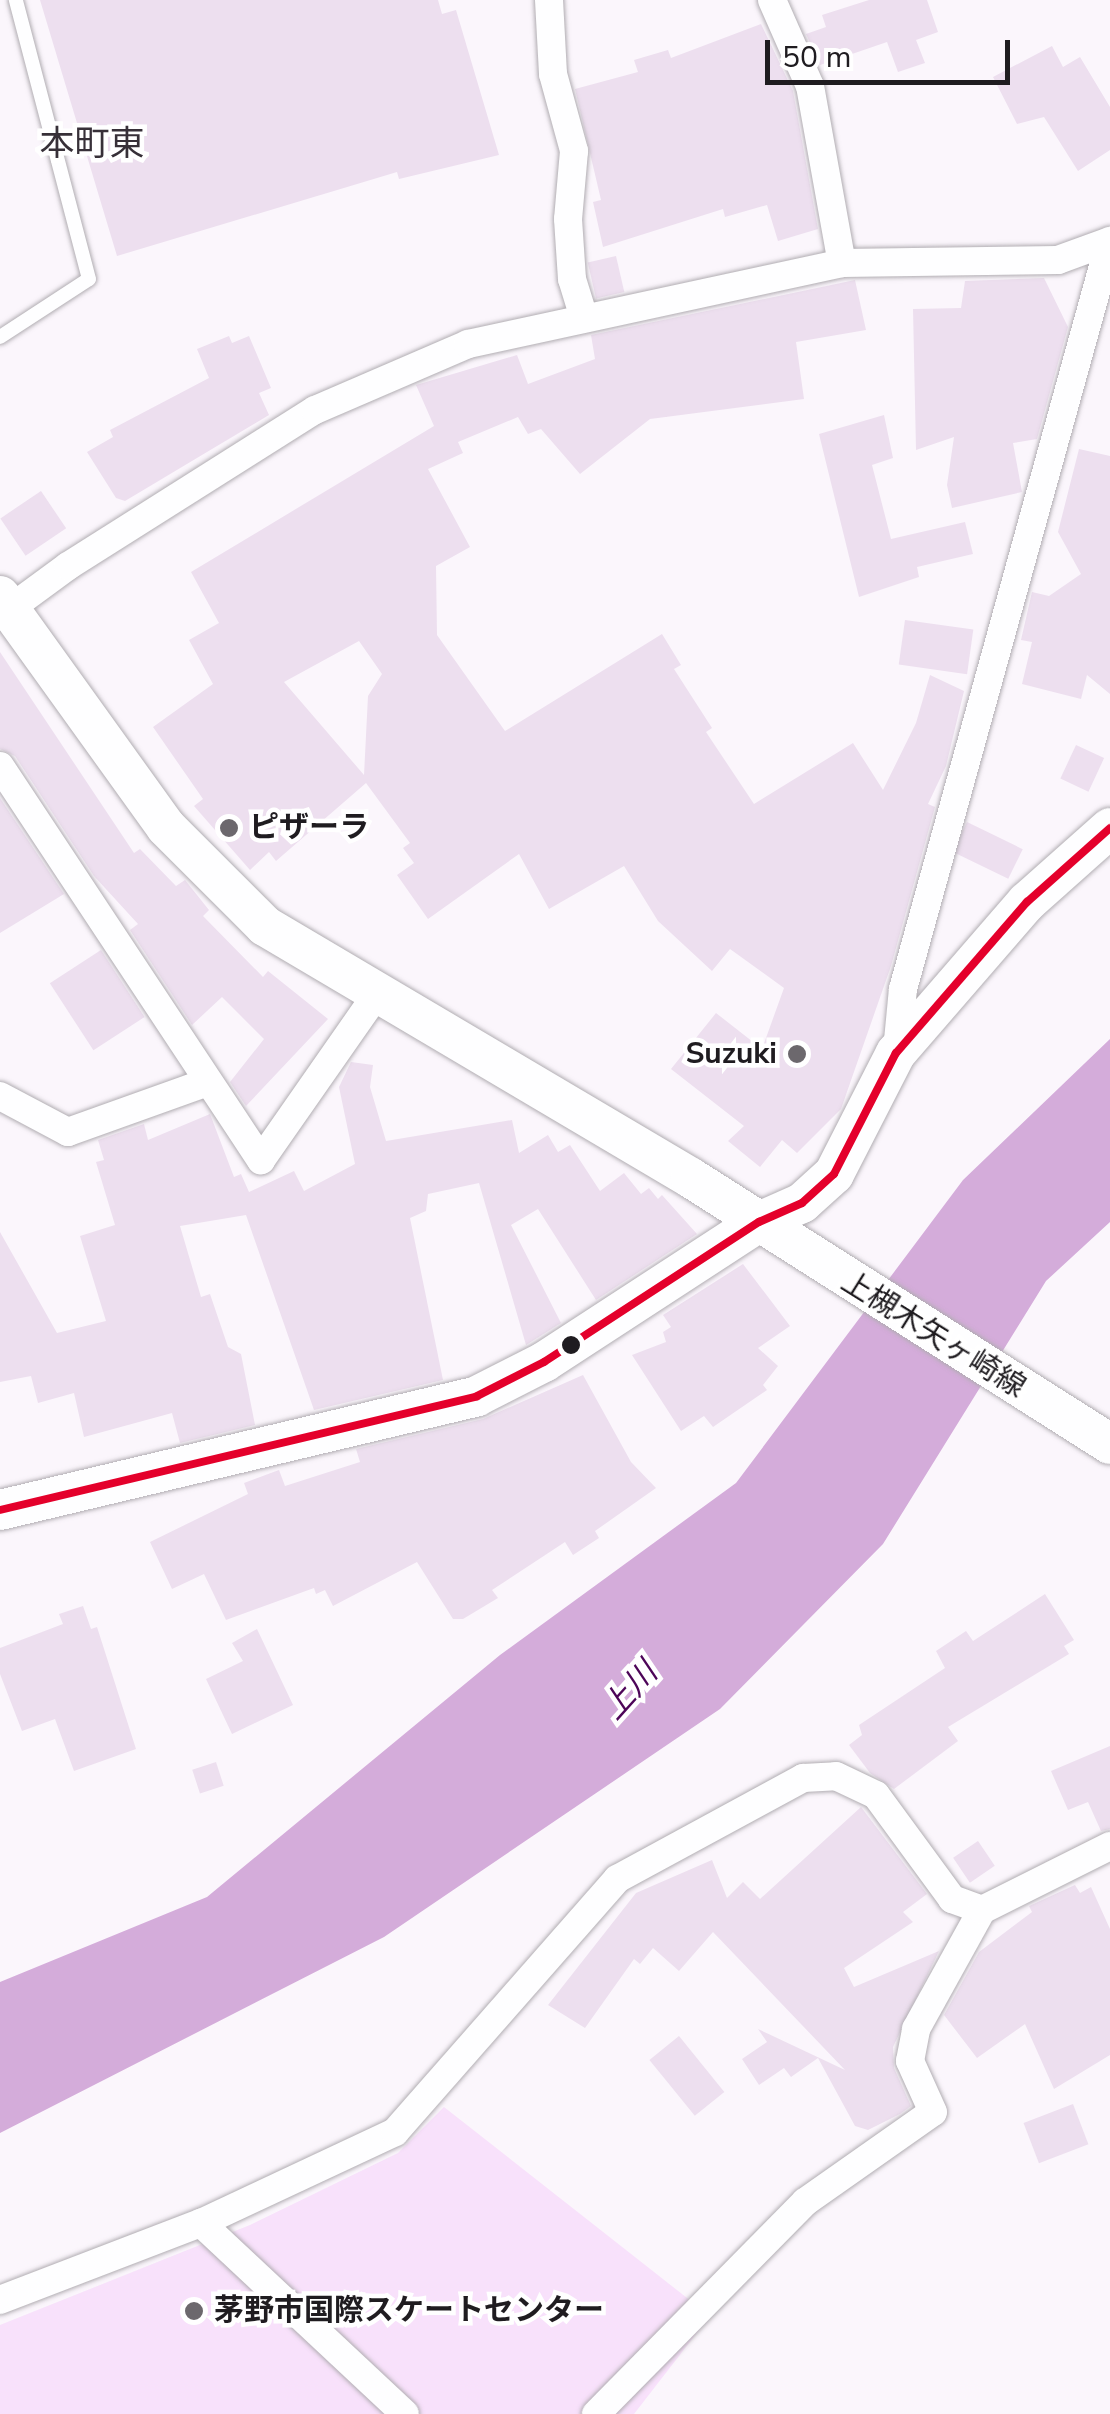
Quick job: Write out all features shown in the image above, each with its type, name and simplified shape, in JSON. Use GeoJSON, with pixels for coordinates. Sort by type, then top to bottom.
{"type":"FeatureCollection","features":[{"type":"Feature","properties":{"kind":"main road","name":"上槻木矢ヶ崎線"},"geometry":{"type":"LineString","coordinates":[[3,607],[166,827],[264,926],[759,1222],[821,1265],[1099,1438]]}},
{"type":"Feature","properties":{"kind":"main road"},"geometry":{"type":"LineString","coordinates":[[0,1510],[477,1396],[544,1362],[759,1222],[802,1202],[834,1174],[896,1053],[1027,902],[1110,828]]}},
{"type":"Feature","properties":{"kind":"street"},"geometry":{"type":"LineString","coordinates":[[549,0],[552,74],[574,151],[569,234],[584,318]]}},
{"type":"Feature","properties":{"kind":"street"},"geometry":{"type":"LineString","coordinates":[[772,0],[810,86],[842,264]]}},
{"type":"Feature","properties":{"kind":"street"},"geometry":{"type":"LineString","coordinates":[[3,607],[315,410],[468,344],[842,264],[1058,260],[1110,241],[903,989],[896,1053]]}},
{"type":"Feature","properties":{"kind":"street"},"geometry":{"type":"LineString","coordinates":[[0,766],[262,1160],[377,994]]}},
{"type":"Feature","properties":{"kind":"street"},"geometry":{"type":"LineString","coordinates":[[0,1096],[68,1132],[208,1082]]}},
{"type":"Feature","properties":{"kind":"street"},"geometry":{"type":"LineString","coordinates":[[0,2300],[201,2223],[395,2132],[617,1879],[802,1778],[836,1776],[876,1795],[952,1899],[982,1910]]}},
{"type":"Feature","properties":{"kind":"street"},"geometry":{"type":"LineString","coordinates":[[596,2414],[805,2202],[934,2112],[910,2061],[916,2029],[982,1910],[1011,1890],[1110,1846]]}},
{"type":"Feature","properties":{"kind":"street"},"geometry":{"type":"LineString","coordinates":[[201,2223],[404,2414]]}},
{"type":"Feature","properties":{"kind":"lane"},"geometry":{"type":"LineString","coordinates":[[0,337],[89,279],[16,0]]}},
{"type":"Feature","properties":{"kind":"shaded area"},"geometry":{"type":"Polygon","coordinates":[[[444,2107],[710,2316],[634,2414],[0,2414],[0,2325],[250,2225],[398,2153],[444,2107]]]}},
{"type":"Feature","properties":{"kind":"water","name":"上川"},"geometry":{"type":"Polygon","coordinates":[[[1110,1039],[1110,1222],[1046,1281],[883,1544],[720,1709],[384,1937],[0,2133],[0,1982],[207,1897],[500,1655],[736,1483],[963,1180],[1110,1039]]]}},
{"type":"Feature","properties":{"kind":"building"},"geometry":{"type":"Polygon","coordinates":[[[40,0],[438,0],[442,14],[456,10],[499,155],[399,179],[397,172],[117,256],[40,0]]]}},
{"type":"Feature","properties":{"kind":"building"},"geometry":{"type":"Polygon","coordinates":[[[869,0],[927,0],[938,32],[916,40],[925,63],[898,72],[887,42],[820,65],[806,34],[826,27],[822,15],[869,0]]]}},
{"type":"Feature","properties":{"kind":"building"},"geometry":{"type":"Polygon","coordinates":[[[761,24],[793,91],[818,229],[778,241],[767,205],[725,217],[723,209],[603,247],[593,202],[601,200],[575,89],[638,72],[634,60],[668,50],[671,58],[761,24]]]}},
{"type":"Feature","properties":{"kind":"building"},"geometry":{"type":"Polygon","coordinates":[[[1052,46],[1063,67],[1080,57],[1110,107],[1110,150],[1078,171],[1044,117],[1017,124],[993,77],[1052,46]]]}},
{"type":"Feature","properties":{"kind":"building"},"geometry":{"type":"Polygon","coordinates":[[[616,256],[624,292],[596,299],[588,263],[616,256]]]}},
{"type":"Feature","properties":{"kind":"building"},"geometry":{"type":"Polygon","coordinates":[[[1044,278],[1068,327],[1037,439],[1013,443],[1022,492],[952,508],[947,485],[954,437],[916,450],[913,309],[961,308],[965,281],[1044,278]]]}},
{"type":"Feature","properties":{"kind":"building"},"geometry":{"type":"Polygon","coordinates":[[[855,280],[866,330],[796,342],[804,399],[650,419],[580,474],[541,429],[528,434],[518,417],[458,442],[463,453],[428,469],[470,547],[436,566],[437,635],[505,731],[662,634],[681,665],[674,669],[712,728],[706,732],[754,804],[853,743],[883,790],[916,723],[930,675],[964,691],[946,766],[928,804],[935,807],[891,966],[841,1109],[797,1153],[782,1140],[760,1167],[728,1141],[744,1126],[671,1069],[716,1013],[762,1049],[784,988],[730,949],[712,971],[658,921],[624,866],[549,909],[519,854],[428,919],[397,875],[414,863],[403,848],[410,843],[366,783],[276,861],[269,852],[250,870],[194,806],[203,799],[153,727],[213,684],[189,640],[219,623],[191,572],[434,426],[416,385],[517,355],[528,384],[595,359],[591,335],[855,280]],[[359,641],[284,682],[364,775],[368,696],[382,674],[359,641]]]}},
{"type":"Feature","properties":{"kind":"building"},"geometry":{"type":"Polygon","coordinates":[[[229,336],[232,343],[249,336],[271,388],[259,393],[269,415],[125,501],[116,498],[87,452],[113,437],[110,430],[209,378],[197,349],[229,336]]]}},
{"type":"Feature","properties":{"kind":"building"},"geometry":{"type":"Polygon","coordinates":[[[884,415],[893,458],[872,465],[891,539],[965,522],[973,554],[917,567],[919,577],[859,597],[819,434],[884,415]]]}},
{"type":"Feature","properties":{"kind":"building"},"geometry":{"type":"Polygon","coordinates":[[[1079,449],[1110,456],[1110,694],[1087,675],[1081,699],[1022,684],[1032,642],[1021,640],[1032,592],[1049,596],[1081,574],[1058,532],[1079,449]]]}},
{"type":"Feature","properties":{"kind":"building"},"geometry":{"type":"Polygon","coordinates":[[[41,491],[66,528],[26,556],[0,518],[41,491]]]}},
{"type":"Feature","properties":{"kind":"building"},"geometry":{"type":"Polygon","coordinates":[[[905,620],[973,630],[967,674],[899,665],[905,620]]]}},
{"type":"Feature","properties":{"kind":"building"},"geometry":{"type":"Polygon","coordinates":[[[0,652],[134,853],[140,849],[176,886],[185,880],[209,910],[203,916],[263,977],[268,971],[328,1019],[246,1106],[230,1082],[264,1039],[222,997],[192,1025],[130,930],[138,924],[94,876],[15,756],[0,749],[0,652]]]}},
{"type":"Feature","properties":{"kind":"building"},"geometry":{"type":"Polygon","coordinates":[[[1076,745],[1104,758],[1088,792],[1060,779],[1076,745]]]}},
{"type":"Feature","properties":{"kind":"building"},"geometry":{"type":"Polygon","coordinates":[[[0,798],[64,894],[0,933],[0,798]]]}},
{"type":"Feature","properties":{"kind":"building"},"geometry":{"type":"Polygon","coordinates":[[[967,822],[1023,849],[1008,879],[953,852],[967,822]]]}},
{"type":"Feature","properties":{"kind":"building"},"geometry":{"type":"Polygon","coordinates":[[[101,950],[145,1017],[93,1050],[50,983],[101,950]]]}},
{"type":"Feature","properties":{"kind":"building"},"geometry":{"type":"Polygon","coordinates":[[[351,1062],[373,1065],[370,1087],[386,1141],[512,1120],[519,1153],[548,1135],[558,1152],[570,1145],[600,1191],[624,1173],[641,1194],[649,1188],[658,1199],[662,1195],[697,1234],[596,1300],[538,1209],[511,1225],[561,1323],[526,1345],[479,1183],[428,1194],[426,1211],[410,1218],[443,1380],[314,1410],[246,1215],[180,1226],[201,1297],[210,1294],[228,1347],[241,1354],[255,1425],[180,1443],[172,1413],[84,1437],[74,1393],[38,1403],[31,1376],[0,1382],[0,1232],[57,1333],[106,1321],[80,1236],[115,1225],[96,1162],[104,1160],[98,1140],[144,1124],[148,1140],[210,1114],[234,1177],[241,1174],[249,1192],[294,1171],[304,1191],[355,1164],[339,1087],[351,1062]]]}},
{"type":"Feature","properties":{"kind":"building"},"geometry":{"type":"Polygon","coordinates":[[[743,1264],[790,1326],[758,1348],[778,1366],[763,1385],[767,1390],[713,1427],[704,1416],[681,1431],[632,1355],[666,1342],[663,1332],[671,1327],[663,1315],[743,1264]]]}},
{"type":"Feature","properties":{"kind":"building"},"geometry":{"type":"Polygon","coordinates":[[[583,1375],[631,1462],[656,1488],[595,1531],[599,1538],[573,1555],[565,1542],[492,1590],[498,1598],[463,1619],[453,1619],[417,1562],[333,1606],[325,1590],[316,1594],[314,1588],[226,1620],[204,1574],[172,1589],[150,1542],[248,1494],[244,1483],[279,1470],[285,1486],[360,1462],[356,1449],[483,1419],[583,1375]]]}},
{"type":"Feature","properties":{"kind":"building"},"geometry":{"type":"Polygon","coordinates":[[[1045,1594],[1074,1640],[1064,1646],[1069,1654],[948,1727],[958,1741],[894,1789],[870,1773],[849,1745],[862,1735],[859,1725],[945,1668],[936,1651],[966,1631],[973,1641],[1045,1594]]]}},
{"type":"Feature","properties":{"kind":"building"},"geometry":{"type":"Polygon","coordinates":[[[83,1606],[91,1629],[97,1627],[136,1749],[74,1771],[55,1719],[22,1731],[0,1674],[0,1648],[63,1624],[59,1614],[83,1606]]]}},
{"type":"Feature","properties":{"kind":"building"},"geometry":{"type":"Polygon","coordinates":[[[257,1629],[293,1705],[232,1734],[206,1679],[243,1661],[232,1643],[257,1629]]]}},
{"type":"Feature","properties":{"kind":"building"},"geometry":{"type":"Polygon","coordinates":[[[1110,1746],[1110,1829],[1101,1831],[1088,1802],[1068,1810],[1051,1771],[1110,1746]]]}},
{"type":"Feature","properties":{"kind":"building"},"geometry":{"type":"Polygon","coordinates":[[[216,1762],[224,1786],[200,1794],[192,1770],[216,1762]]]}},
{"type":"Feature","properties":{"kind":"building"},"geometry":{"type":"Polygon","coordinates":[[[861,1807],[927,1894],[903,1912],[913,1922],[844,1968],[854,1987],[939,1951],[893,2047],[894,2068],[911,2106],[900,2114],[868,2130],[855,2126],[818,2058],[791,2077],[784,2068],[759,2085],[742,2059],[767,2042],[758,2029],[845,2070],[713,1932],[679,1971],[653,1948],[640,1964],[634,1959],[585,2028],[548,2005],[636,1893],[712,1860],[727,1898],[743,1882],[760,1899],[861,1807]]]}},
{"type":"Feature","properties":{"kind":"building"},"geometry":{"type":"Polygon","coordinates":[[[978,1841],[995,1866],[970,1883],[953,1858],[978,1841]]]}},
{"type":"Feature","properties":{"kind":"building"},"geometry":{"type":"Polygon","coordinates":[[[1075,1885],[1080,1893],[1091,1887],[1110,1929],[1110,2055],[1054,2089],[1025,2024],[977,2058],[944,2015],[979,1952],[1032,1912],[1029,1906],[1075,1885]]]}},
{"type":"Feature","properties":{"kind":"building"},"geometry":{"type":"Polygon","coordinates":[[[679,2036],[724,2092],[695,2116],[649,2060],[679,2036]]]}},
{"type":"Feature","properties":{"kind":"building"},"geometry":{"type":"Polygon","coordinates":[[[1073,2104],[1088,2144],[1039,2163],[1024,2123],[1073,2104]]]}},
{"type":"Feature","properties":{"kind":"transit line"},"geometry":{"type":"LineString","coordinates":[[0,1510],[477,1396],[544,1362],[759,1222],[802,1203],[834,1174],[896,1053],[1027,902],[1110,828]]}},
{"type":"Feature","properties":{"kind":"place","name":"ピザーラ"},"geometry":{"type":"Point","coordinates":[229,828]}},
{"type":"Feature","properties":{"kind":"place","name":"Suzuki"},"geometry":{"type":"Point","coordinates":[797,1054]}},
{"type":"Feature","properties":{"kind":"place","name":"茅野市国際スケートセンター"},"geometry":{"type":"Point","coordinates":[194,2311]}},
{"type":"Feature","properties":{"kind":"district","name":"本町東"},"geometry":{"type":"Point","coordinates":[92,144]}}]}
